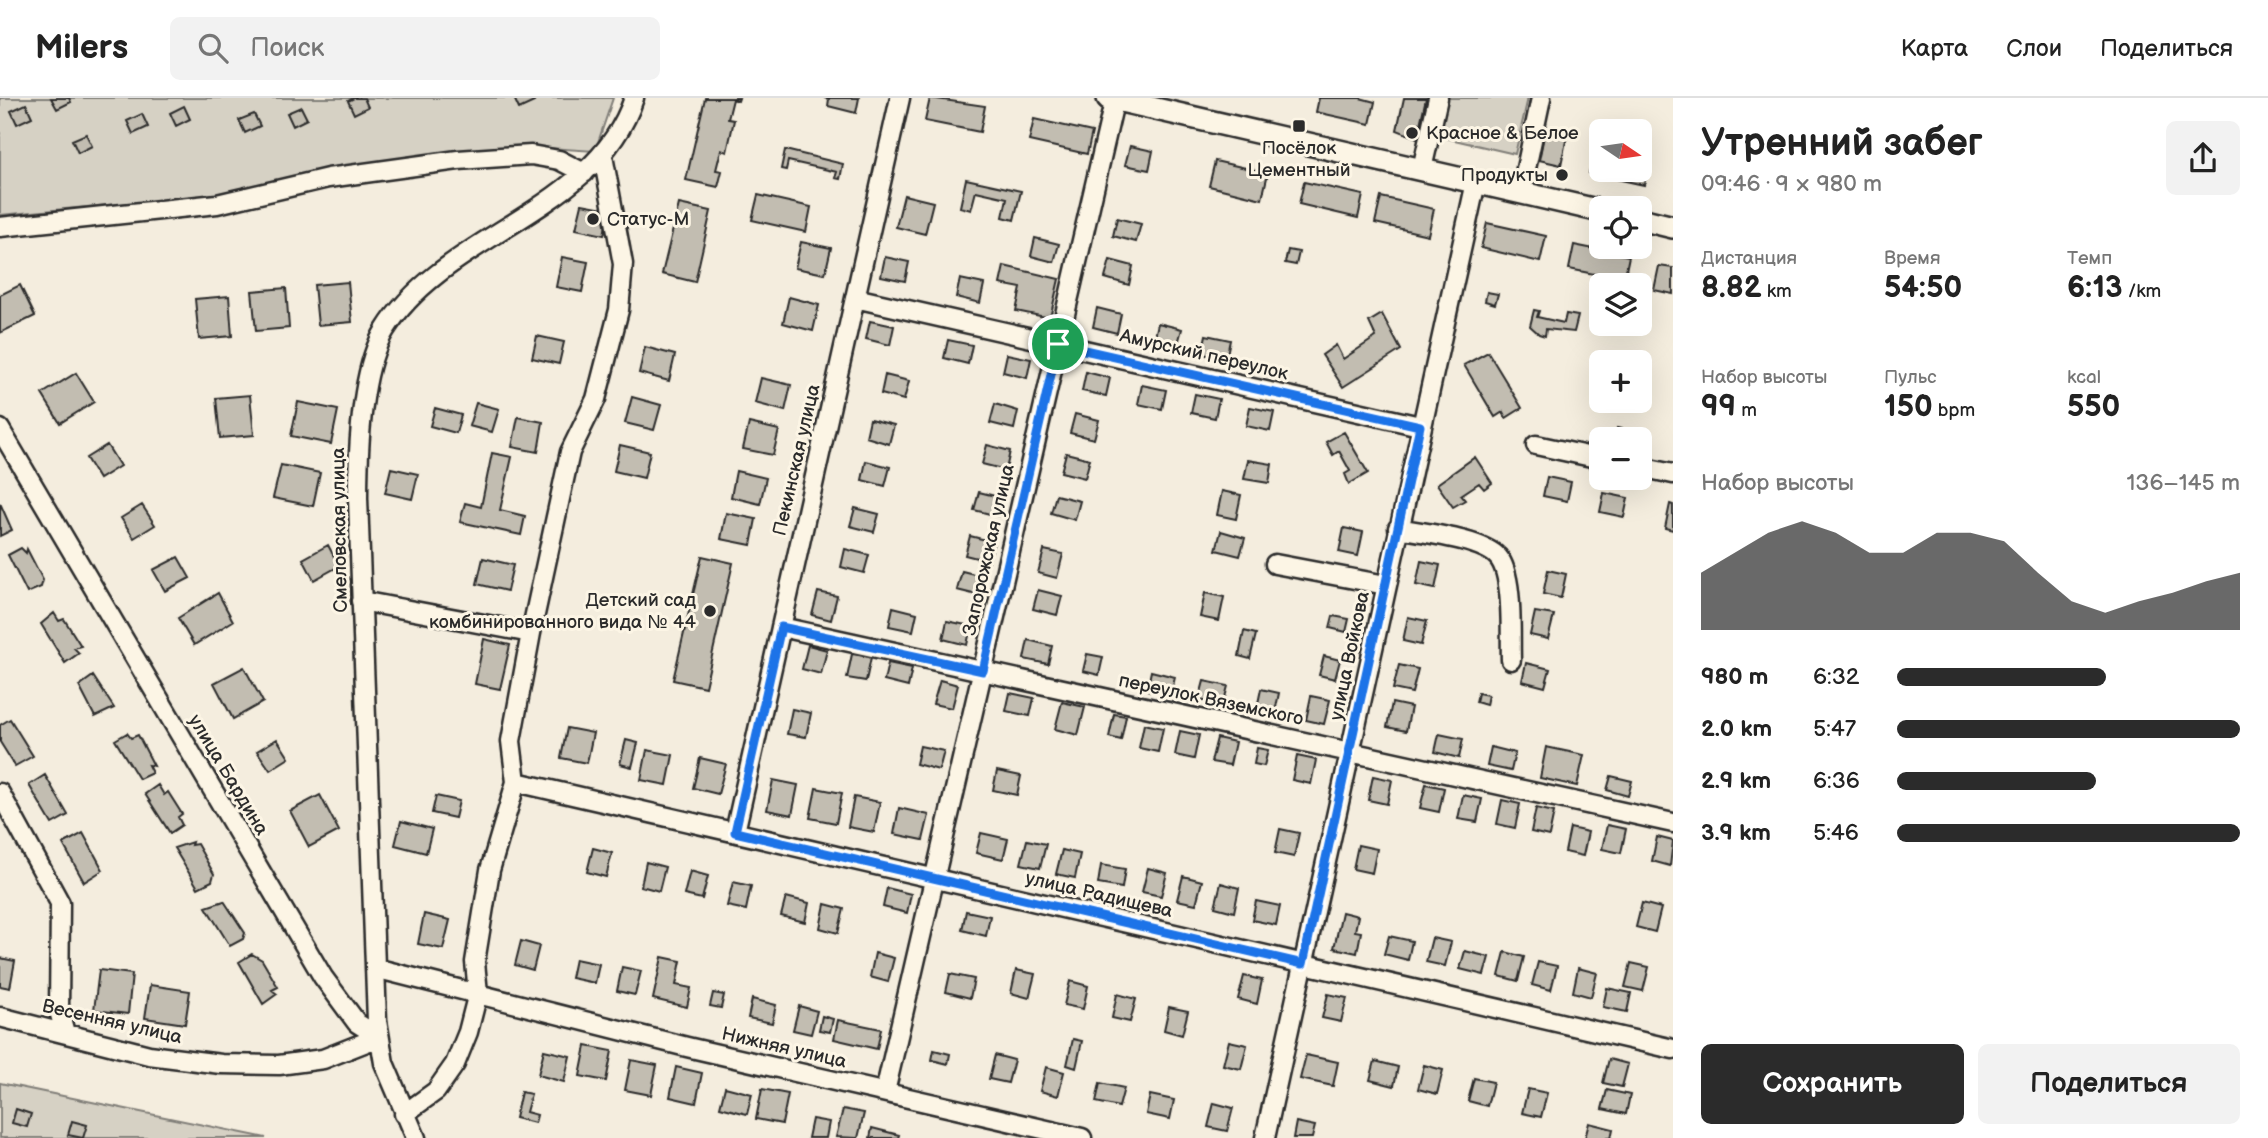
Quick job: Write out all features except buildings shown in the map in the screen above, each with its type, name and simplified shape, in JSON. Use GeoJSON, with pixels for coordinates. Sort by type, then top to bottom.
{"type":"FeatureCollection","features":[{"type":"Feature","properties":{"kind":"main road"},"geometry":{"type":"LineString","coordinates":[[1113,98],[1589,208]]}},
{"type":"Feature","properties":{"kind":"main road"},"geometry":{"type":"LineString","coordinates":[[1652,222],[1673,227]]}},
{"type":"Feature","properties":{"kind":"street","name":"Смеловская улица"},"geometry":{"type":"LineString","coordinates":[[379,1037],[361,601],[358,449],[368,379],[383,332],[414,292],[583,173],[603,156],[628,117],[634,98]]}},
{"type":"Feature","properties":{"kind":"street","name":"Пекинская улица"},"geometry":{"type":"LineString","coordinates":[[735,832],[900,98]]}},
{"type":"Feature","properties":{"kind":"street","name":"Запорожская улица"},"geometry":{"type":"LineString","coordinates":[[885,1093],[1113,98]]}},
{"type":"Feature","properties":{"kind":"street"},"geometry":{"type":"LineString","coordinates":[[1422,170],[1438,98]]}},
{"type":"Feature","properties":{"kind":"street"},"geometry":{"type":"LineString","coordinates":[[1521,192],[1541,98]]}},
{"type":"Feature","properties":{"kind":"street"},"geometry":{"type":"LineString","coordinates":[[0,228],[217,204],[328,178],[458,160],[531,155],[558,160],[583,173]]}},
{"type":"Feature","properties":{"kind":"street"},"geometry":{"type":"LineString","coordinates":[[404,1114],[436,1091],[454,1064],[468,1032],[478,993],[475,962],[489,870],[516,782],[511,741],[531,633],[570,452],[596,399],[618,310],[624,264],[603,156]]}},
{"type":"Feature","properties":{"kind":"street","name":"улица Войкова"},"geometry":{"type":"LineString","coordinates":[[1265,1138],[1476,182]]}},
{"type":"Feature","properties":{"kind":"street","name":"Амурский переулок"},"geometry":{"type":"LineString","coordinates":[[855,298],[1420,426]]}},
{"type":"Feature","properties":{"kind":"street","name":"улица Бардина"},"geometry":{"type":"LineString","coordinates":[[0,429],[323,977],[357,1023],[379,1037]]}},
{"type":"Feature","properties":{"kind":"street"},"geometry":{"type":"LineString","coordinates":[[1536,445],[1589,456]]}},
{"type":"Feature","properties":{"kind":"street"},"geometry":{"type":"LineString","coordinates":[[1652,470],[1673,474]]}},
{"type":"Feature","properties":{"kind":"street"},"geometry":{"type":"LineString","coordinates":[[1398,528],[1486,548],[1499,558],[1507,574],[1511,660]]}},
{"type":"Feature","properties":{"kind":"street"},"geometry":{"type":"LineString","coordinates":[[1275,564],[1386,585]]}},
{"type":"Feature","properties":{"kind":"street"},"geometry":{"type":"LineString","coordinates":[[361,601],[531,633]]}},
{"type":"Feature","properties":{"kind":"street","name":"переулок Вяземского"},"geometry":{"type":"LineString","coordinates":[[781,627],[1673,823]]}},
{"type":"Feature","properties":{"kind":"street","name":"улица Радищева"},"geometry":{"type":"LineString","coordinates":[[516,782],[1673,1049]]}},
{"type":"Feature","properties":{"kind":"street"},"geometry":{"type":"LineString","coordinates":[[0,793],[60,903],[60,1011],[65,1033]]}},
{"type":"Feature","properties":{"kind":"street","name":"Нижняя улица"},"geometry":{"type":"LineString","coordinates":[[375,968],[687,1047],[1082,1138]]}},
{"type":"Feature","properties":{"kind":"street","name":"Весенняя улица"},"geometry":{"type":"LineString","coordinates":[[0,1017],[149,1055],[253,1065],[323,1059],[379,1037]]}},
{"type":"Feature","properties":{"kind":"street"},"geometry":{"type":"LineString","coordinates":[[379,1037],[384,1063],[416,1138]]}},
{"type":"Feature","properties":{"kind":"shaded area"},"geometry":{"type":"Polygon","coordinates":[[[0,98],[613,98],[595,151],[533,147],[459,151],[378,162],[217,195],[0,215],[0,98]]]}},
{"type":"Feature","properties":{"kind":"shaded area"},"geometry":{"type":"Polygon","coordinates":[[[1446,98],[1528,98],[1515,154],[1437,136],[1446,98]]]}},
{"type":"Feature","properties":{"kind":"shaded area"},"geometry":{"type":"Polygon","coordinates":[[[0,1083],[266,1138],[0,1138],[0,1083]]]}},
{"type":"Feature","properties":{"kind":"place","name":"Посёлок Цементный"},"geometry":{"type":"Point","coordinates":[1299,126]}},
{"type":"Feature","properties":{"kind":"place","name":"Красное & Белое"},"geometry":{"type":"Point","coordinates":[1412,133]}},
{"type":"Feature","properties":{"kind":"place","name":"Продукты"},"geometry":{"type":"Point","coordinates":[1562,175]}},
{"type":"Feature","properties":{"kind":"place","name":"Статус-М"},"geometry":{"type":"Point","coordinates":[593,219]}},
{"type":"Feature","properties":{"kind":"place","name":"Детский сад комбинированного вида № 44"},"geometry":{"type":"Point","coordinates":[710,611]}},
{"type":"Feature","properties":{"kind":"route"},"geometry":{"type":"LineString","coordinates":[[1058,344],[1420,426],[1303,964],[735,832],[781,627],[983,671],[1058,344]]}}]}
